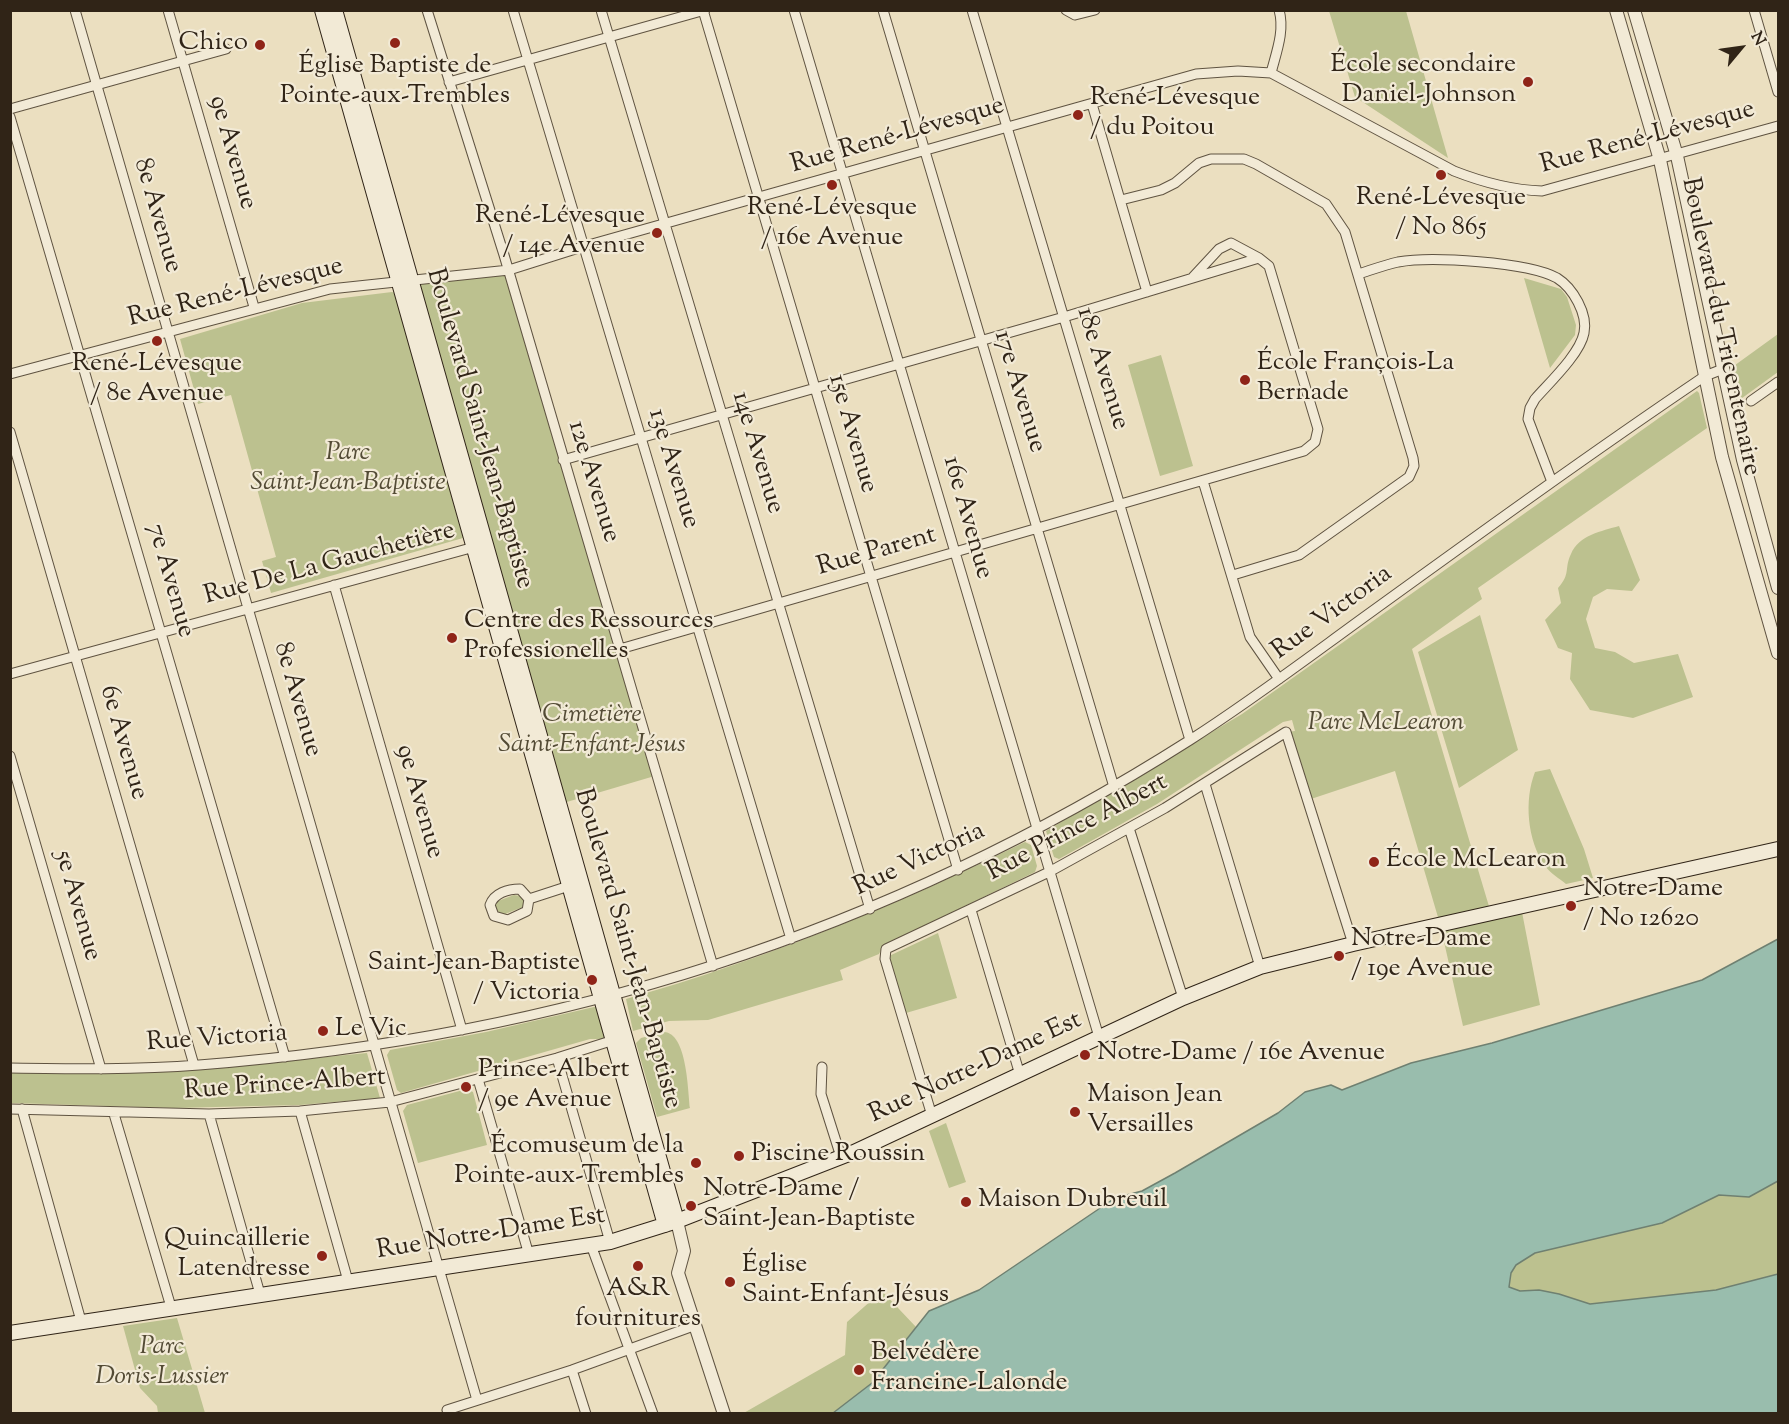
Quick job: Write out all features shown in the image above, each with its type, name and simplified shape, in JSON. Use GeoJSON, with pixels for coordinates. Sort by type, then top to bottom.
{"type":"FeatureCollection","features":[{"type":"Feature","properties":{"kind":"main road","name":"Boulevard Saint-Jean-Baptiste"},"geometry":{"type":"LineString","coordinates":[[322,10],[366,144],[406,281],[671,1223]]}},
{"type":"Feature","properties":{"kind":"main road","name":"Boulevard Saint-Jean-Baptiste"},"geometry":{"type":"LineString","coordinates":[[335,10],[366,144]]}},
{"type":"Feature","properties":{"kind":"main road","name":"Rue Notre-Dame Est"},"geometry":{"type":"LineString","coordinates":[[10,1334],[171,1307],[609,1242],[671,1223],[841,1157],[1183,998],[1260,967],[1353,944],[1779,849]]}},
{"type":"Feature","properties":{"kind":"street","name":"8e Avenue"},"geometry":{"type":"LineString","coordinates":[[75,10],[477,1400]]}},
{"type":"Feature","properties":{"kind":"street","name":"9e Avenue"},"geometry":{"type":"LineString","coordinates":[[168,10],[254,307]]}},
{"type":"Feature","properties":{"kind":"street","name":"12e Avenue"},"geometry":{"type":"LineString","coordinates":[[427,10],[509,270],[562,460],[713,966]]}},
{"type":"Feature","properties":{"kind":"street","name":"13e Avenue"},"geometry":{"type":"LineString","coordinates":[[513,10],[791,939]]}},
{"type":"Feature","properties":{"kind":"street","name":"14e Avenue"},"geometry":{"type":"LineString","coordinates":[[601,10],[870,909]]}},
{"type":"Feature","properties":{"kind":"street","name":"16e Avenue"},"geometry":{"type":"LineString","coordinates":[[794,10],[1099,1037]]}},
{"type":"Feature","properties":{"kind":"street","name":"17e Avenue"},"geometry":{"type":"LineString","coordinates":[[883,10],[1114,786]]}},
{"type":"Feature","properties":{"kind":"street","name":"18e Avenue"},"geometry":{"type":"LineString","coordinates":[[972,10],[1190,740]]}},
{"type":"Feature","properties":{"kind":"street"},"geometry":{"type":"LineString","coordinates":[[1066,10],[1076,15],[1095,10]]}},
{"type":"Feature","properties":{"kind":"street"},"geometry":{"type":"LineString","coordinates":[[1271,73],[1281,35],[1282,20],[1279,10]]}},
{"type":"Feature","properties":{"kind":"street","name":"Boulevard du Tricentenaire"},"geometry":{"type":"LineString","coordinates":[[1616,10],[1660,160],[1725,467],[1779,653]]}},
{"type":"Feature","properties":{"kind":"street","name":"Boulevard du Tricentenaire"},"geometry":{"type":"LineString","coordinates":[[1634,10],[1677,156],[1749,485],[1779,588]]}},
{"type":"Feature","properties":{"kind":"street"},"geometry":{"type":"LineString","coordinates":[[1754,10],[1779,92]]}},
{"type":"Feature","properties":{"kind":"street"},"geometry":{"type":"LineString","coordinates":[[449,82],[704,11]]}},
{"type":"Feature","properties":{"kind":"street","name":"15e Avenue"},"geometry":{"type":"LineString","coordinates":[[704,11],[958,870]]}},
{"type":"Feature","properties":{"kind":"street"},"geometry":{"type":"LineString","coordinates":[[1623,36],[1640,32]]}},
{"type":"Feature","properties":{"kind":"street"},"geometry":{"type":"LineString","coordinates":[[10,109],[226,49]]}},
{"type":"Feature","properties":{"kind":"street","name":"Rue René-Lévesque"},"geometry":{"type":"LineString","coordinates":[[10,374],[166,330],[330,289],[509,270],[585,246],[1196,74],[1238,71],[1271,73],[1454,171],[1494,184],[1542,190],[1677,156],[1779,126]]}},
{"type":"Feature","properties":{"kind":"street"},"geometry":{"type":"LineString","coordinates":[[1092,104],[1148,292]]}},
{"type":"Feature","properties":{"kind":"street","name":"7e Avenue"},"geometry":{"type":"LineString","coordinates":[[10,117],[285,1057]]}},
{"type":"Feature","properties":{"kind":"street"},"geometry":{"type":"LineString","coordinates":[[1121,200],[1161,190],[1175,183],[1199,163],[1211,159],[1244,159],[1326,204],[1345,232],[1413,458],[1412,473],[1299,555],[1233,575]]}},
{"type":"Feature","properties":{"kind":"street"},"geometry":{"type":"LineString","coordinates":[[1193,277],[1219,249],[1231,243],[1259,258]]}},
{"type":"Feature","properties":{"kind":"street"},"geometry":{"type":"LineString","coordinates":[[562,460],[1064,317],[1259,258]]}},
{"type":"Feature","properties":{"kind":"street","name":"Rue Parent"},"geometry":{"type":"LineString","coordinates":[[620,649],[1295,455],[1315,442],[1318,429],[1269,266],[1259,258]]}},
{"type":"Feature","properties":{"kind":"street"},"geometry":{"type":"LineString","coordinates":[[1358,274],[1399,262],[1487,263],[1554,276],[1567,286],[1579,307],[1584,332],[1578,347],[1535,399],[1528,419],[1552,482]]}},
{"type":"Feature","properties":{"kind":"street","name":"Rue Victoria"},"geometry":{"type":"LineString","coordinates":[[10,1068],[101,1069],[194,1065],[374,1046],[462,1030],[608,997],[713,966],[870,909],[958,870],[1114,786],[1190,740],[1279,679],[1552,482],[1705,376],[1723,369]]}},
{"type":"Feature","properties":{"kind":"street"},"geometry":{"type":"LineString","coordinates":[[1751,401],[1779,382]]}},
{"type":"Feature","properties":{"kind":"street","name":"6e Avenue"},"geometry":{"type":"LineString","coordinates":[[10,432],[194,1065]]}},
{"type":"Feature","properties":{"kind":"street"},"geometry":{"type":"LineString","coordinates":[[1203,481],[1250,637],[1279,679]]}},
{"type":"Feature","properties":{"kind":"street","name":"Rue De La Gauchetière"},"geometry":{"type":"LineString","coordinates":[[10,674],[480,545]]}},
{"type":"Feature","properties":{"kind":"street"},"geometry":{"type":"LineString","coordinates":[[1752,566],[1770,561]]}},
{"type":"Feature","properties":{"kind":"street","name":"9e Avenue"},"geometry":{"type":"LineString","coordinates":[[333,585],[462,1030]]}},
{"type":"Feature","properties":{"kind":"street","name":"Rue Prince Albert"},"geometry":{"type":"LineString","coordinates":[[932,1116],[884,952],[1049,872],[1204,784],[1286,732],[1353,944]]}},
{"type":"Feature","properties":{"kind":"street","name":"5e Avenue"},"geometry":{"type":"LineString","coordinates":[[10,756],[101,1069]]}},
{"type":"Feature","properties":{"kind":"street"},"geometry":{"type":"LineString","coordinates":[[1204,784],[1260,967]]}},
{"type":"Feature","properties":{"kind":"street"},"geometry":{"type":"LineString","coordinates":[[1129,828],[1183,998]]}},
{"type":"Feature","properties":{"kind":"street"},"geometry":{"type":"LineString","coordinates":[[529,899],[576,883]]}},
{"type":"Feature","properties":{"kind":"street"},"geometry":{"type":"LineString","coordinates":[[970,910],[1020,1075]]}},
{"type":"Feature","properties":{"kind":"street","name":"Rue Prince-Albert"},"geometry":{"type":"LineString","coordinates":[[10,1109],[114,1114],[209,1114],[300,1112],[390,1102],[557,1058],[619,1038]]}},
{"type":"Feature","properties":{"kind":"street"},"geometry":{"type":"LineString","coordinates":[[557,1058],[609,1242]]}},
{"type":"Feature","properties":{"kind":"street"},"geometry":{"type":"LineString","coordinates":[[822,1067],[821,1094],[841,1157]]}},
{"type":"Feature","properties":{"kind":"street"},"geometry":{"type":"LineString","coordinates":[[478,1079],[529,1255]]}},
{"type":"Feature","properties":{"kind":"street"},"geometry":{"type":"LineString","coordinates":[[22,1109],[81,1321]]}},
{"type":"Feature","properties":{"kind":"street"},"geometry":{"type":"LineString","coordinates":[[300,1112],[348,1281]]}},
{"type":"Feature","properties":{"kind":"street"},"geometry":{"type":"LineString","coordinates":[[114,1114],[171,1307]]}},
{"type":"Feature","properties":{"kind":"street"},"geometry":{"type":"LineString","coordinates":[[209,1114],[260,1294]]}},
{"type":"Feature","properties":{"kind":"street","name":"Boulevard Saint-Jean-Baptiste"},"geometry":{"type":"LineString","coordinates":[[671,1223],[684,1251],[678,1273],[724,1413]]}},
{"type":"Feature","properties":{"kind":"street"},"geometry":{"type":"LineString","coordinates":[[591,1245],[653,1413]]}},
{"type":"Feature","properties":{"kind":"street"},"geometry":{"type":"LineString","coordinates":[[447,1410],[572,1370],[696,1325]]}},
{"type":"Feature","properties":{"kind":"street"},"geometry":{"type":"LineString","coordinates":[[572,1370],[586,1413]]}},
{"type":"Feature","properties":{"kind":"green space"},"geometry":{"type":"Polygon","coordinates":[[[1329,11],[1406,11],[1448,158],[1355,97],[1329,11]]]}},
{"type":"Feature","properties":{"kind":"green space","name":"Cimetière Saint-Enfant-Jésus"},"geometry":{"type":"Polygon","coordinates":[[[509,270],[658,775],[560,804],[412,282],[509,270]]]}},
{"type":"Feature","properties":{"kind":"green space"},"geometry":{"type":"Polygon","coordinates":[[[1524,278],[1561,289],[1567,297],[1576,325],[1575,335],[1550,368],[1524,278]]]}},
{"type":"Feature","properties":{"kind":"green space","name":"Parc Saint-Jean-Baptiste"},"geometry":{"type":"Polygon","coordinates":[[[395,293],[463,538],[271,593],[262,561],[276,557],[231,395],[198,404],[180,339],[302,303],[395,293]]]}},
{"type":"Feature","properties":{"kind":"green space"},"geometry":{"type":"Polygon","coordinates":[[[1778,334],[1778,372],[1738,401],[1731,368],[1778,334]]]}},
{"type":"Feature","properties":{"kind":"green space"},"geometry":{"type":"Polygon","coordinates":[[[1161,355],[1193,466],[1160,476],[1128,365],[1161,355]]]}},
{"type":"Feature","properties":{"kind":"green space","name":"Parc McLearon"},"geometry":{"type":"Polygon","coordinates":[[[1697,391],[1707,428],[1478,588],[1482,599],[1412,649],[1491,913],[1521,907],[1540,1005],[1463,1026],[1440,924],[1395,771],[1308,800],[1287,732],[1295,731],[1292,720],[1283,722],[1157,804],[1059,859],[1054,857],[1046,831],[1242,714],[1697,391]]]}},
{"type":"Feature","properties":{"kind":"green space"},"geometry":{"type":"Polygon","coordinates":[[[1619,526],[1640,580],[1632,591],[1607,589],[1593,597],[1586,619],[1595,648],[1615,652],[1634,663],[1678,654],[1693,697],[1633,718],[1590,710],[1570,679],[1572,653],[1558,648],[1545,620],[1561,603],[1558,588],[1565,579],[1569,559],[1579,542],[1598,532],[1619,526]]]}},
{"type":"Feature","properties":{"kind":"green space"},"geometry":{"type":"Polygon","coordinates":[[[1480,615],[1518,750],[1459,788],[1418,652],[1480,615]]]}},
{"type":"Feature","properties":{"kind":"green space"},"geometry":{"type":"Polygon","coordinates":[[[1550,769],[1584,849],[1593,878],[1566,884],[1545,866],[1534,844],[1529,820],[1529,795],[1535,772],[1550,769]]]}},
{"type":"Feature","properties":{"kind":"green space"},"geometry":{"type":"Polygon","coordinates":[[[1025,842],[1031,845],[1037,866],[1035,872],[883,946],[879,954],[840,970],[843,980],[708,1020],[669,1021],[633,1031],[626,999],[729,967],[829,930],[927,888],[1025,842]]]}},
{"type":"Feature","properties":{"kind":"green space"},"geometry":{"type":"Polygon","coordinates":[[[514,895],[521,896],[524,900],[523,907],[505,914],[498,912],[495,906],[498,901],[514,895]]]}},
{"type":"Feature","properties":{"kind":"green space"},"geometry":{"type":"Polygon","coordinates":[[[938,933],[957,998],[906,1013],[889,956],[938,933]]]}},
{"type":"Feature","properties":{"kind":"green space"},"geometry":{"type":"Polygon","coordinates":[[[597,1007],[605,1039],[590,1039],[401,1093],[397,1090],[387,1055],[390,1050],[486,1032],[597,1007]]]}},
{"type":"Feature","properties":{"kind":"green space"},"geometry":{"type":"Polygon","coordinates":[[[664,1032],[672,1035],[682,1052],[690,1108],[657,1117],[636,1043],[641,1038],[664,1032]]]}},
{"type":"Feature","properties":{"kind":"green space"},"geometry":{"type":"Polygon","coordinates":[[[367,1053],[380,1098],[300,1105],[174,1108],[11,1103],[11,1073],[180,1071],[367,1053]]]}},
{"type":"Feature","properties":{"kind":"green space"},"geometry":{"type":"Polygon","coordinates":[[[467,1089],[473,1092],[487,1145],[418,1163],[403,1111],[407,1105],[467,1089]]]}},
{"type":"Feature","properties":{"kind":"green space"},"geometry":{"type":"Polygon","coordinates":[[[946,1123],[966,1182],[949,1188],[929,1131],[946,1123]]]}},
{"type":"Feature","properties":{"kind":"green space"},"geometry":{"type":"Polygon","coordinates":[[[1778,1181],[1778,1274],[1716,1290],[1590,1304],[1539,1290],[1520,1291],[1509,1287],[1511,1273],[1516,1265],[1535,1253],[1661,1223],[1719,1195],[1749,1197],[1778,1181]]]}},
{"type":"Feature","properties":{"kind":"green space"},"geometry":{"type":"Polygon","coordinates":[[[882,1291],[916,1327],[872,1383],[833,1413],[742,1414],[845,1355],[847,1322],[882,1291]]]}},
{"type":"Feature","properties":{"kind":"green space","name":"Parc Doris-Lussier"},"geometry":{"type":"Polygon","coordinates":[[[177,1318],[205,1413],[158,1413],[157,1406],[140,1388],[123,1326],[177,1318]]]}},
{"type":"Feature","properties":{"kind":"shaded area"},"geometry":{"type":"Polygon","coordinates":[[[1778,939],[1778,1181],[1749,1197],[1719,1195],[1662,1223],[1535,1253],[1516,1265],[1511,1273],[1509,1287],[1520,1291],[1539,1290],[1559,1294],[1590,1304],[1716,1290],[1778,1274],[1778,1413],[833,1413],[872,1383],[929,1311],[979,1290],[1115,1198],[1142,1191],[1175,1173],[1278,1113],[1305,1092],[1331,1085],[1342,1090],[1411,1063],[1492,1043],[1702,980],[1778,939]]]}},
{"type":"Feature","properties":{"kind":"place","name":"Église Baptiste de Pointe-aux-Trembles"},"geometry":{"type":"Point","coordinates":[395,43]}},
{"type":"Feature","properties":{"kind":"place","name":"Chico"},"geometry":{"type":"Point","coordinates":[260,45]}},
{"type":"Feature","properties":{"kind":"place","name":"École secondaire Daniel-Johnson"},"geometry":{"type":"Point","coordinates":[1528,82]}},
{"type":"Feature","properties":{"kind":"place","name":"René-Lévesque / du Poitou"},"geometry":{"type":"Point","coordinates":[1078,115]}},
{"type":"Feature","properties":{"kind":"place","name":"René-Lévesque / No 865"},"geometry":{"type":"Point","coordinates":[1441,175]}},
{"type":"Feature","properties":{"kind":"place","name":"René-Lévesque / 16e Avenue"},"geometry":{"type":"Point","coordinates":[832,185]}},
{"type":"Feature","properties":{"kind":"place","name":"René-Lévesque / 14e Avenue"},"geometry":{"type":"Point","coordinates":[657,233]}},
{"type":"Feature","properties":{"kind":"place","name":"René-Lévesque / 8e Avenue"},"geometry":{"type":"Point","coordinates":[157,341]}},
{"type":"Feature","properties":{"kind":"place","name":"École François-La Bernade"},"geometry":{"type":"Point","coordinates":[1245,380]}},
{"type":"Feature","properties":{"kind":"place","name":"Centre des Ressources Professionelles"},"geometry":{"type":"Point","coordinates":[452,638]}},
{"type":"Feature","properties":{"kind":"place","name":"École McLearon"},"geometry":{"type":"Point","coordinates":[1374,862]}},
{"type":"Feature","properties":{"kind":"place","name":"Notre-Dame / No 12620"},"geometry":{"type":"Point","coordinates":[1571,906]}},
{"type":"Feature","properties":{"kind":"place","name":"Notre-Dame / 19e Avenue"},"geometry":{"type":"Point","coordinates":[1339,956]}},
{"type":"Feature","properties":{"kind":"place","name":"Saint-Jean-Baptiste / Victoria"},"geometry":{"type":"Point","coordinates":[592,980]}},
{"type":"Feature","properties":{"kind":"place","name":"Le Vic"},"geometry":{"type":"Point","coordinates":[323,1031]}},
{"type":"Feature","properties":{"kind":"place","name":"Notre-Dame / 16e Avenue"},"geometry":{"type":"Point","coordinates":[1085,1055]}},
{"type":"Feature","properties":{"kind":"place","name":"Prince-Albert / 9e Avenue"},"geometry":{"type":"Point","coordinates":[466,1087]}},
{"type":"Feature","properties":{"kind":"place","name":"Maison Jean Versailles"},"geometry":{"type":"Point","coordinates":[1075,1112]}},
{"type":"Feature","properties":{"kind":"place","name":"Piscine Roussin"},"geometry":{"type":"Point","coordinates":[739,1156]}},
{"type":"Feature","properties":{"kind":"place","name":"Écomuseum de la Pointe-aux-Trembles"},"geometry":{"type":"Point","coordinates":[696,1163]}},
{"type":"Feature","properties":{"kind":"place","name":"Maison Dubreuil"},"geometry":{"type":"Point","coordinates":[966,1202]}},
{"type":"Feature","properties":{"kind":"place","name":"Notre-Dame / Saint-Jean-Baptiste"},"geometry":{"type":"Point","coordinates":[691,1206]}},
{"type":"Feature","properties":{"kind":"place","name":"Quincaillerie Latendresse"},"geometry":{"type":"Point","coordinates":[322,1256]}},
{"type":"Feature","properties":{"kind":"place","name":"A&R fournitures"},"geometry":{"type":"Point","coordinates":[638,1266]}},
{"type":"Feature","properties":{"kind":"place","name":"Église Saint-Enfant-Jésus"},"geometry":{"type":"Point","coordinates":[730,1282]}},
{"type":"Feature","properties":{"kind":"place","name":"Belvédère Francine-Lalonde"},"geometry":{"type":"Point","coordinates":[859,1370]}}]}
